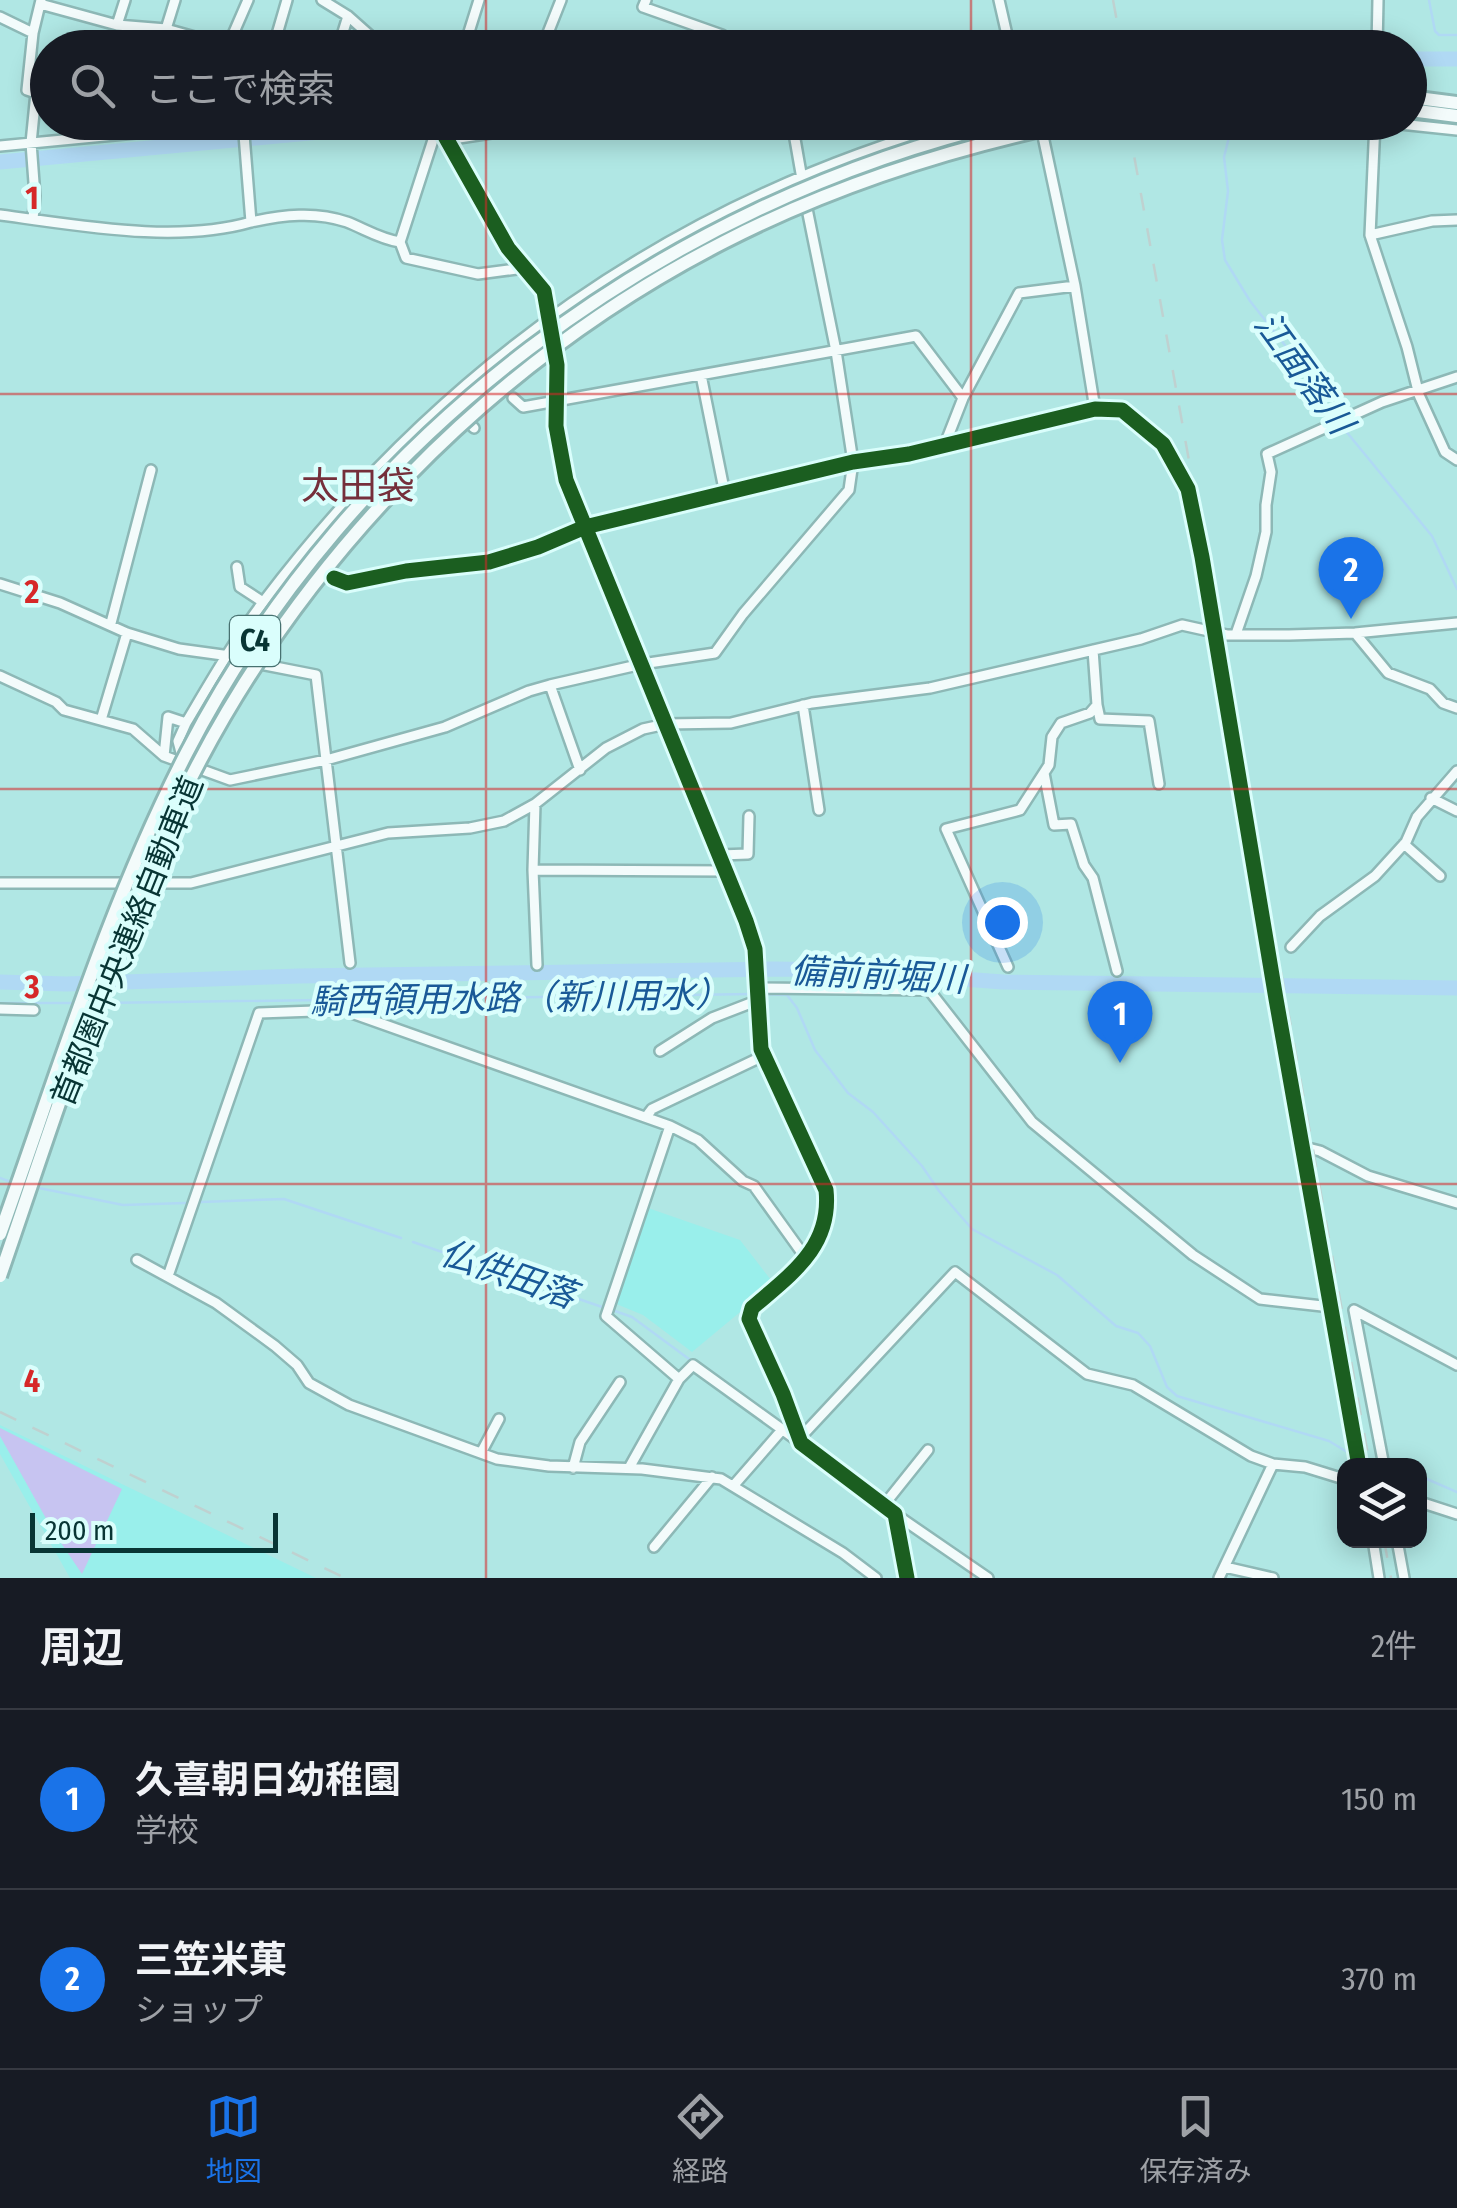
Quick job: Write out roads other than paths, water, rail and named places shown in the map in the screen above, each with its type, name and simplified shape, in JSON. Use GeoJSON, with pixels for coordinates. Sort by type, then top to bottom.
{"type":"FeatureCollection","features":[{"type":"Feature","properties":{"kind":"highway"},"geometry":{"type":"LineString","coordinates":[[1427,99],[1457,103]]}},
{"type":"Feature","properties":{"kind":"highway"},"geometry":{"type":"LineString","coordinates":[[1427,112],[1457,116]]}},
{"type":"Feature","properties":{"kind":"highway","name":"首都圏中央連絡自動車道"},"geometry":{"type":"LineString","coordinates":[[0,1234],[114,918],[167,791],[250,647],[368,496],[484,383],[571,317],[671,254],[834,175],[941,140]]}},
{"type":"Feature","properties":{"kind":"highway","name":"首都圏中央連絡自動車道"},"geometry":{"type":"LineString","coordinates":[[0,1276],[90,1020],[136,898],[180,798],[263,654],[334,558],[377,509],[440,446],[534,365],[614,307],[692,259],[788,212],[900,168],[998,140]]}},
{"type":"Feature","properties":{"kind":"street"},"geometry":{"type":"LineString","coordinates":[[118,25],[125,0]]}},
{"type":"Feature","properties":{"kind":"street"},"geometry":{"type":"LineString","coordinates":[[166,29],[175,0]]}},
{"type":"Feature","properties":{"kind":"street"},"geometry":{"type":"LineString","coordinates":[[237,30],[248,0]]}},
{"type":"Feature","properties":{"kind":"street"},"geometry":{"type":"LineString","coordinates":[[279,30],[288,0]]}},
{"type":"Feature","properties":{"kind":"street"},"geometry":{"type":"LineString","coordinates":[[322,0],[364,30]]}},
{"type":"Feature","properties":{"kind":"street"},"geometry":{"type":"LineString","coordinates":[[470,30],[479,0]]}},
{"type":"Feature","properties":{"kind":"street"},"geometry":{"type":"LineString","coordinates":[[549,30],[560,0]]}},
{"type":"Feature","properties":{"kind":"street"},"geometry":{"type":"LineString","coordinates":[[646,0],[644,7],[708,30]]}},
{"type":"Feature","properties":{"kind":"street"},"geometry":{"type":"LineString","coordinates":[[999,0],[1005,30]]}},
{"type":"Feature","properties":{"kind":"street"},"geometry":{"type":"LineString","coordinates":[[1377,30],[1378,0]]}},
{"type":"Feature","properties":{"kind":"street"},"geometry":{"type":"LineString","coordinates":[[34,30],[41,2],[64,5],[118,25],[170,30]]}},
{"type":"Feature","properties":{"kind":"street"},"geometry":{"type":"LineString","coordinates":[[344,30],[348,16]]}},
{"type":"Feature","properties":{"kind":"street"},"geometry":{"type":"LineString","coordinates":[[0,17],[30,32]]}},
{"type":"Feature","properties":{"kind":"street"},"geometry":{"type":"LineString","coordinates":[[30,62],[30,91]]}},
{"type":"Feature","properties":{"kind":"street"},"geometry":{"type":"LineString","coordinates":[[1427,127],[1457,130]]}},
{"type":"Feature","properties":{"kind":"street"},"geometry":{"type":"LineString","coordinates":[[31,140],[32,219]]}},
{"type":"Feature","properties":{"kind":"street"},"geometry":{"type":"LineString","coordinates":[[0,146],[63,140]]}},
{"type":"Feature","properties":{"kind":"street"},"geometry":{"type":"LineString","coordinates":[[246,140],[251,222]]}},
{"type":"Feature","properties":{"kind":"street"},"geometry":{"type":"LineString","coordinates":[[432,140],[400,242],[406,258],[468,272],[524,268]]}},
{"type":"Feature","properties":{"kind":"street"},"geometry":{"type":"LineString","coordinates":[[446,140],[508,248],[544,291],[557,365],[558,450],[585,526],[746,921],[756,961],[763,1056],[826,1190],[828,1212],[823,1236],[749,1313],[800,1441]]}},
{"type":"Feature","properties":{"kind":"street"},"geometry":{"type":"LineString","coordinates":[[0,676],[56,702],[64,710],[134,729],[164,756],[230,780],[326,760],[444,727],[529,690],[642,664],[715,653],[743,614],[849,490],[853,462],[795,140]]}},
{"type":"Feature","properties":{"kind":"street"},"geometry":{"type":"LineString","coordinates":[[183,763],[178,741],[186,722],[265,600],[365,479],[448,400],[550,318],[618,270],[709,219],[802,176],[902,140]]}},
{"type":"Feature","properties":{"kind":"street"},"geometry":{"type":"LineString","coordinates":[[1044,140],[1075,286],[1095,408]]}},
{"type":"Feature","properties":{"kind":"street"},"geometry":{"type":"LineString","coordinates":[[1377,140],[1370,235],[1419,395],[1444,452],[1457,460]]}},
{"type":"Feature","properties":{"kind":"street"},"geometry":{"type":"LineString","coordinates":[[0,214],[108,228],[217,232],[287,214],[314,215],[350,223],[370,234],[400,242]]}},
{"type":"Feature","properties":{"kind":"street"},"geometry":{"type":"LineString","coordinates":[[704,269],[703,262],[717,240],[709,219]]}},
{"type":"Feature","properties":{"kind":"street"},"geometry":{"type":"LineString","coordinates":[[1370,235],[1432,221],[1457,220]]}},
{"type":"Feature","properties":{"kind":"street"},"geometry":{"type":"LineString","coordinates":[[946,444],[963,398],[1019,294],[1075,286]]}},
{"type":"Feature","properties":{"kind":"street"},"geometry":{"type":"LineString","coordinates":[[513,398],[523,407],[916,336],[963,398]]}},
{"type":"Feature","properties":{"kind":"street"},"geometry":{"type":"LineString","coordinates":[[701,375],[724,494]]}},
{"type":"Feature","properties":{"kind":"street"},"geometry":{"type":"LineString","coordinates":[[1236,634],[1266,532],[1272,472],[1267,454],[1419,388],[1457,377]]}},
{"type":"Feature","properties":{"kind":"street"},"geometry":{"type":"LineString","coordinates":[[448,400],[474,428]]}},
{"type":"Feature","properties":{"kind":"street"},"geometry":{"type":"LineString","coordinates":[[334,578],[347,583],[406,571],[488,562],[585,526],[1095,408],[1122,410],[1162,444],[1188,489],[1358,1458]]}},
{"type":"Feature","properties":{"kind":"street"},"geometry":{"type":"LineString","coordinates":[[110,623],[151,470]]}},
{"type":"Feature","properties":{"kind":"street"},"geometry":{"type":"LineString","coordinates":[[238,567],[240,587],[265,600],[314,591],[320,595]]}},
{"type":"Feature","properties":{"kind":"street"},"geometry":{"type":"LineString","coordinates":[[0,584],[179,649],[316,675],[350,963]]}},
{"type":"Feature","properties":{"kind":"street"},"geometry":{"type":"LineString","coordinates":[[0,883],[191,884],[388,832],[470,828],[504,820],[534,804],[606,748],[642,730],[666,724],[731,722],[872,693],[930,688],[1182,626],[1236,634],[1355,633],[1457,623]]}},
{"type":"Feature","properties":{"kind":"street"},"geometry":{"type":"LineString","coordinates":[[101,720],[127,632]]}},
{"type":"Feature","properties":{"kind":"street"},"geometry":{"type":"LineString","coordinates":[[1355,633],[1388,673],[1430,689],[1443,703],[1457,708]]}},
{"type":"Feature","properties":{"kind":"street"},"geometry":{"type":"LineString","coordinates":[[1092,650],[1100,719],[1149,721],[1159,784]]}},
{"type":"Feature","properties":{"kind":"street"},"geometry":{"type":"LineString","coordinates":[[550,685],[580,770]]}},
{"type":"Feature","properties":{"kind":"street"},"geometry":{"type":"LineString","coordinates":[[1008,967],[946,828],[1020,810],[1050,765],[1052,737],[1061,723],[1090,713],[1097,705]]}},
{"type":"Feature","properties":{"kind":"street"},"geometry":{"type":"LineString","coordinates":[[803,706],[819,810]]}},
{"type":"Feature","properties":{"kind":"street"},"geometry":{"type":"LineString","coordinates":[[164,756],[168,717],[186,722]]}},
{"type":"Feature","properties":{"kind":"street"},"geometry":{"type":"LineString","coordinates":[[1291,946],[1320,916],[1376,876],[1404,844],[1416,816],[1457,771]]}},
{"type":"Feature","properties":{"kind":"street"},"geometry":{"type":"LineString","coordinates":[[1044,773],[1054,825],[1071,824],[1084,866],[1093,878],[1117,971]]}},
{"type":"Feature","properties":{"kind":"street"},"geometry":{"type":"LineString","coordinates":[[1432,798],[1457,812]]}},
{"type":"Feature","properties":{"kind":"street"},"geometry":{"type":"LineString","coordinates":[[534,804],[537,965]]}},
{"type":"Feature","properties":{"kind":"street"},"geometry":{"type":"LineString","coordinates":[[720,855],[748,854],[749,816]]}},
{"type":"Feature","properties":{"kind":"street"},"geometry":{"type":"LineString","coordinates":[[1404,844],[1440,876]]}},
{"type":"Feature","properties":{"kind":"street"},"geometry":{"type":"LineString","coordinates":[[533,870],[726,871]]}},
{"type":"Feature","properties":{"kind":"street"},"geometry":{"type":"LineString","coordinates":[[756,988],[929,990],[1032,1122],[1193,1255],[1260,1299],[1332,1307]]}},
{"type":"Feature","properties":{"kind":"street"},"geometry":{"type":"LineString","coordinates":[[660,1051],[712,1018],[756,1000]]}},
{"type":"Feature","properties":{"kind":"street"},"geometry":{"type":"LineString","coordinates":[[0,1009],[34,1010]]}},
{"type":"Feature","properties":{"kind":"street"},"geometry":{"type":"LineString","coordinates":[[168,1276],[259,1014],[343,1010],[646,1117],[698,1140],[743,1181],[754,1186],[806,1258]]}},
{"type":"Feature","properties":{"kind":"street"},"geometry":{"type":"LineString","coordinates":[[646,1117],[652,1109],[763,1056]]}},
{"type":"Feature","properties":{"kind":"street"},"geometry":{"type":"LineString","coordinates":[[670,1126],[606,1316],[679,1379]]}},
{"type":"Feature","properties":{"kind":"street"},"geometry":{"type":"LineString","coordinates":[[1304,1147],[1368,1176],[1457,1203]]}},
{"type":"Feature","properties":{"kind":"street"},"geometry":{"type":"LineString","coordinates":[[136,1260],[216,1304],[297,1365],[308,1384],[349,1405],[498,1459],[712,1477],[734,1485],[876,1578]]}},
{"type":"Feature","properties":{"kind":"street"},"geometry":{"type":"LineString","coordinates":[[800,1441],[955,1272],[1088,1374],[1133,1385],[1251,1456],[1337,1477]]}},
{"type":"Feature","properties":{"kind":"street"},"geometry":{"type":"LineString","coordinates":[[1382,1458],[1354,1310],[1457,1365]]}},
{"type":"Feature","properties":{"kind":"street"},"geometry":{"type":"LineString","coordinates":[[629,1468],[679,1379],[693,1365],[988,1578]]}},
{"type":"Feature","properties":{"kind":"street"},"geometry":{"type":"LineString","coordinates":[[573,1468],[580,1442],[620,1382]]}},
{"type":"Feature","properties":{"kind":"street"},"geometry":{"type":"LineString","coordinates":[[482,1453],[499,1419]]}},
{"type":"Feature","properties":{"kind":"street"},"geometry":{"type":"LineString","coordinates":[[734,1485],[781,1432]]}},
{"type":"Feature","properties":{"kind":"street"},"geometry":{"type":"LineString","coordinates":[[884,1505],[928,1450]]}},
{"type":"Feature","properties":{"kind":"street"},"geometry":{"type":"LineString","coordinates":[[1219,1578],[1272,1464]]}},
{"type":"Feature","properties":{"kind":"street"},"geometry":{"type":"LineString","coordinates":[[654,1548],[712,1477]]}},
{"type":"Feature","properties":{"kind":"street"},"geometry":{"type":"LineString","coordinates":[[1427,1504],[1457,1514]]}},
{"type":"Feature","properties":{"kind":"street"},"geometry":{"type":"LineString","coordinates":[[895,1514],[907,1578]]}},
{"type":"Feature","properties":{"kind":"street"},"geometry":{"type":"LineString","coordinates":[[1373,1548],[1379,1578]]}},
{"type":"Feature","properties":{"kind":"street"},"geometry":{"type":"LineString","coordinates":[[1398,1548],[1404,1578]]}},
{"type":"Feature","properties":{"kind":"street"},"geometry":{"type":"LineString","coordinates":[[1225,1567],[1273,1578]]}},
{"type":"Feature","properties":{"kind":"waterway"},"geometry":{"type":"LineString","coordinates":[[1429,0],[1435,31],[1439,35],[1457,35]]}},
{"type":"Feature","properties":{"kind":"waterway"},"geometry":{"type":"LineString","coordinates":[[1427,59],[1457,59]]}},
{"type":"Feature","properties":{"kind":"waterway"},"geometry":{"type":"LineString","coordinates":[[0,162],[235,140]]}},
{"type":"Feature","properties":{"kind":"waterway","name":"江面落川"},"geometry":{"type":"LineString","coordinates":[[1228,140],[1224,157],[1228,191],[1222,240],[1225,260],[1335,418]]}},
{"type":"Feature","properties":{"kind":"waterway","name":"江面落川"},"geometry":{"type":"LineString","coordinates":[[1340,424],[1432,536],[1457,589]]}},
{"type":"Feature","properties":{"kind":"waterway","name":"備前前堀川"},"geometry":{"type":"LineString","coordinates":[[0,982],[66,984],[299,976],[773,969],[1003,982],[1457,988]]}},
{"type":"Feature","properties":{"kind":"waterway","name":"騎西領用水路（新川用水）"},"geometry":{"type":"LineString","coordinates":[[101,1003],[753,994]]}},
{"type":"Feature","properties":{"kind":"waterway","name":"騎西領用水路（新川用水）"},"geometry":{"type":"LineString","coordinates":[[761,994],[787,995],[797,1008],[815,1050],[848,1093],[873,1112],[972,1229],[1057,1275],[1116,1326],[1138,1333],[1150,1346],[1167,1387],[1177,1396],[1329,1441],[1352,1455]]}},
{"type":"Feature","properties":{"kind":"waterway","name":"騎西領用水路（新川用水）"},"geometry":{"type":"LineString","coordinates":[[0,1003],[73,1003]]}},
{"type":"Feature","properties":{"kind":"waterway","name":"仏供田落"},"geometry":{"type":"LineString","coordinates":[[0,1178],[11,1182]]}},
{"type":"Feature","properties":{"kind":"waterway","name":"仏供田落"},"geometry":{"type":"LineString","coordinates":[[34,1187],[123,1205],[185,1203]]}},
{"type":"Feature","properties":{"kind":"waterway","name":"仏供田落"},"geometry":{"type":"LineString","coordinates":[[201,1202],[284,1199],[401,1238]]}},
{"type":"Feature","properties":{"kind":"waterway","name":"仏供田落"},"geometry":{"type":"LineString","coordinates":[[413,1242],[602,1307]]}},
{"type":"Feature","properties":{"kind":"waterway","name":"仏供田落"},"geometry":{"type":"LineString","coordinates":[[615,1311],[632,1317],[693,1362]]}},
{"type":"Feature","properties":{"kind":"waterway","name":"仏供田落"},"geometry":{"type":"LineString","coordinates":[[846,1471],[881,1497]]}},
{"type":"Feature","properties":{"kind":"waterway","name":"騎西領用水路（新川用水）"},"geometry":{"type":"LineString","coordinates":[[1427,1479],[1457,1492]]}},
{"type":"Feature","properties":{"kind":"waterway","name":"仏供田落"},"geometry":{"type":"LineString","coordinates":[[892,1505],[961,1554]]}},
{"type":"Feature","properties":{"kind":"railway"},"geometry":{"type":"LineString","coordinates":[[1113,0],[1119,30]]}},
{"type":"Feature","properties":{"kind":"railway"},"geometry":{"type":"LineString","coordinates":[[1131,140],[1369,1458]]}},
{"type":"Feature","properties":{"kind":"railway"},"geometry":{"type":"LineString","coordinates":[[0,1412],[345,1578]]}},
{"type":"Feature","properties":{"kind":"railway"},"geometry":{"type":"LineString","coordinates":[[1385,1548],[1391,1578]]}},
{"type":"Feature","properties":{"kind":"place","name":"三笠米菓"},"geometry":{"type":"Point","coordinates":[1351,619]}},
{"type":"Feature","properties":{"kind":"place","name":"久喜朝日幼稚園"},"geometry":{"type":"Point","coordinates":[1120,1063]}},
{"type":"Feature","properties":{"kind":"district","name":"太田袋"},"geometry":{"type":"Point","coordinates":[358,486]}}]}
